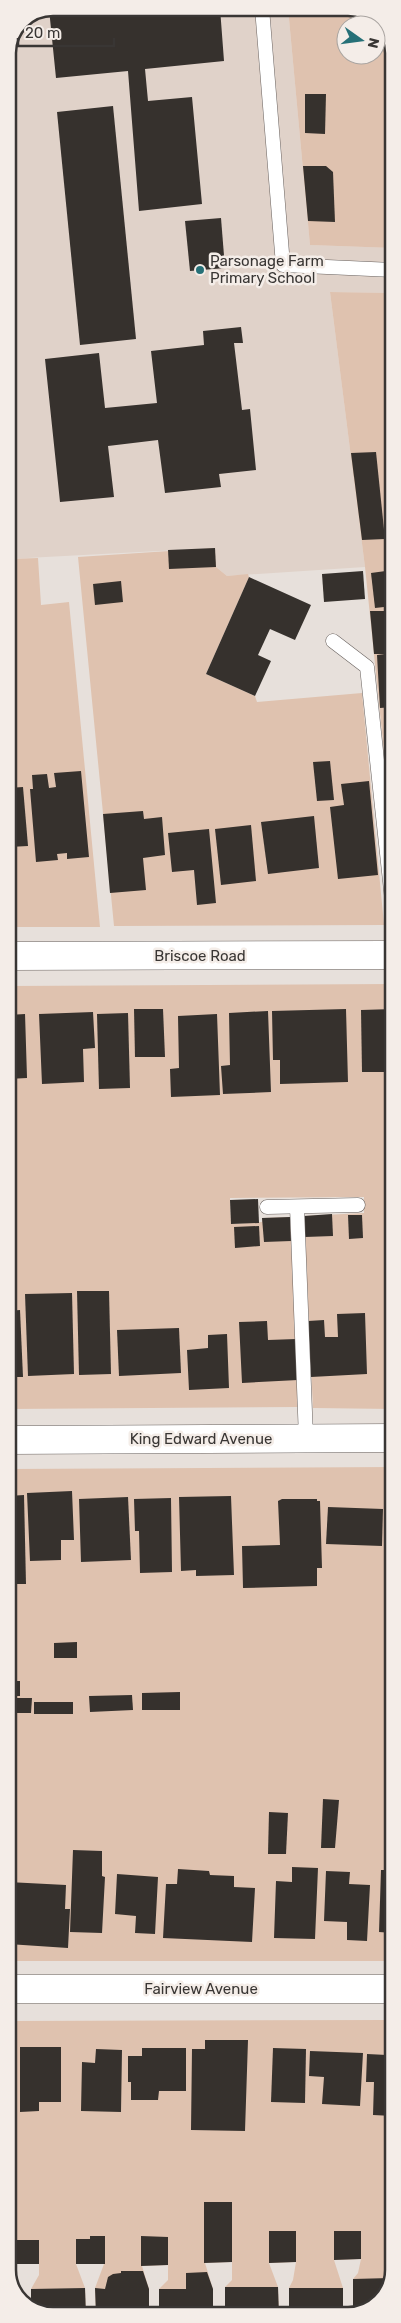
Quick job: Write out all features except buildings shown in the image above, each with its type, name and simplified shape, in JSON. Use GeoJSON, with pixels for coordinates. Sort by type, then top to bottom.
{"type":"FeatureCollection","features":[{"type":"Feature","properties":{"kind":"street","name":"Briscoe Road"},"geometry":{"type":"LineString","coordinates":[[16,956],[384,955]]}},
{"type":"Feature","properties":{"kind":"street","name":"King Edward Avenue"},"geometry":{"type":"LineString","coordinates":[[17,1440],[385,1438]]}},
{"type":"Feature","properties":{"kind":"street","name":"Fairview Avenue"},"geometry":{"type":"LineString","coordinates":[[17,1989],[385,1989]]}},
{"type":"Feature","properties":{"kind":"lane"},"geometry":{"type":"LineString","coordinates":[[263,16],[283,266],[384,270]]}},
{"type":"Feature","properties":{"kind":"lane"},"geometry":{"type":"LineString","coordinates":[[334,641],[367,667],[384,829]]}},
{"type":"Feature","properties":{"kind":"lane"},"geometry":{"type":"LineString","coordinates":[[267,1207],[358,1205]]}},
{"type":"Feature","properties":{"kind":"lane"},"geometry":{"type":"LineString","coordinates":[[297,1207],[306,1438]]}},
{"type":"Feature","properties":{"kind":"shaded area","name":"Parsonage Farm Primary School"},"geometry":{"type":"Polygon","coordinates":[[[53,16],[289,16],[310,245],[384,248],[384,293],[330,292],[365,567],[227,576],[216,567],[215,548],[16,559],[16,53],[22,33],[39,19],[53,16]]]}},
{"type":"Feature","properties":{"kind":"shaded area"},"geometry":{"type":"Polygon","coordinates":[[[289,16],[336,16],[336,65],[384,65],[384,248],[310,245],[289,16]]]}},
{"type":"Feature","properties":{"kind":"shaded area"},"geometry":{"type":"Polygon","coordinates":[[[330,292],[384,293],[384,755],[365,567],[330,292]]]}},
{"type":"Feature","properties":{"kind":"shaded area"},"geometry":{"type":"Polygon","coordinates":[[[215,548],[216,567],[227,576],[248,574],[249,577],[206,674],[255,696],[257,702],[362,693],[384,925],[114,926],[78,557],[215,548]]]}},
{"type":"Feature","properties":{"kind":"shaded area"},"geometry":{"type":"Polygon","coordinates":[[[38,558],[41,605],[69,602],[100,927],[16,927],[16,559],[38,558]]]}},
{"type":"Feature","properties":{"kind":"shaded area"},"geometry":{"type":"Polygon","coordinates":[[[384,984],[385,1409],[313,1408],[304,1216],[364,1213],[364,1197],[354,1197],[230,1198],[231,1224],[262,1222],[262,1218],[290,1217],[299,1407],[17,1409],[16,986],[384,984]]]}},
{"type":"Feature","properties":{"kind":"shaded area"},"geometry":{"type":"Polygon","coordinates":[[[385,1467],[385,1961],[17,1961],[17,1469],[385,1467]]]}},
{"type":"Feature","properties":{"kind":"shaded area"},"geometry":{"type":"Polygon","coordinates":[[[385,2020],[385,2270],[382,2284],[376,2294],[366,2302],[353,2306],[353,2279],[358,2273],[361,2259],[334,2260],[343,2288],[343,2306],[289,2306],[289,2288],[293,2280],[296,2262],[269,2263],[278,2287],[279,2306],[225,2306],[225,2287],[232,2280],[232,2262],[205,2263],[213,2289],[213,2306],[159,2307],[159,2289],[168,2280],[168,2265],[142,2266],[149,2289],[149,2307],[96,2307],[95,2288],[104,2264],[76,2264],[85,2288],[86,2307],[51,2307],[31,2300],[31,2289],[39,2275],[39,2264],[17,2264],[17,2021],[385,2020]]]}},
{"type":"Feature","properties":{"kind":"place","name":"Parsonage Farm Primary School"},"geometry":{"type":"Point","coordinates":[200,270]}}]}
